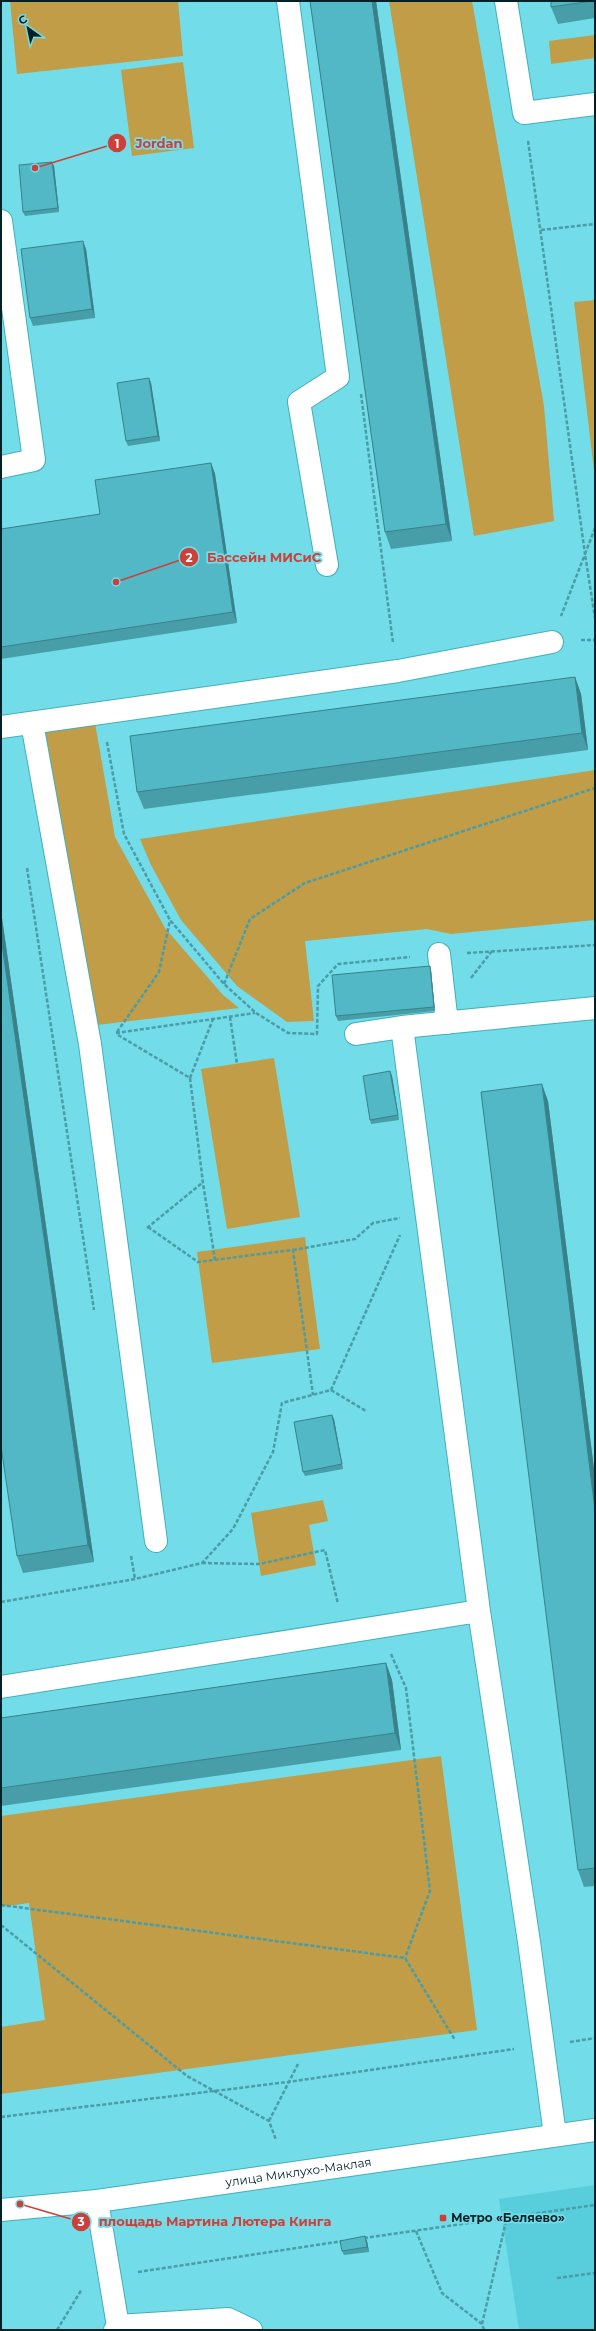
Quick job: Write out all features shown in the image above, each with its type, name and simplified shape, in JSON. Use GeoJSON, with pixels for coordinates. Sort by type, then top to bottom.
{"type":"FeatureCollection","features":[{"type":"Feature","properties":{"kind":"main road"},"geometry":{"type":"LineString","coordinates":[[288,1],[338,377],[299,402],[327,565]]}},
{"type":"Feature","properties":{"kind":"main road"},"geometry":{"type":"LineString","coordinates":[[506,1],[524,113],[595,104]]}},
{"type":"Feature","properties":{"kind":"main road"},"geometry":{"type":"LineString","coordinates":[[1,221],[34,460],[1,467]]}},
{"type":"Feature","properties":{"kind":"main road"},"geometry":{"type":"LineString","coordinates":[[1,728],[398,671],[552,642]]}},
{"type":"Feature","properties":{"kind":"main road"},"geometry":{"type":"LineString","coordinates":[[32,723],[90,1044],[156,1541]]}},
{"type":"Feature","properties":{"kind":"main road"},"geometry":{"type":"LineString","coordinates":[[439,954],[447,1022]]}},
{"type":"Feature","properties":{"kind":"main road"},"geometry":{"type":"LineString","coordinates":[[356,1034],[447,1022],[595,1008]]}},
{"type":"Feature","properties":{"kind":"main road"},"geometry":{"type":"LineString","coordinates":[[402,1027],[479,1611],[544,2045],[555,2135]]}},
{"type":"Feature","properties":{"kind":"main road"},"geometry":{"type":"LineString","coordinates":[[1,1687],[345,1634],[479,1611]]}},
{"type":"Feature","properties":{"kind":"main road","name":"улица Миклухо-Маклая"},"geometry":{"type":"LineString","coordinates":[[1,2210],[97,2201],[595,2130]]}},
{"type":"Feature","properties":{"kind":"main road"},"geometry":{"type":"LineString","coordinates":[[97,2201],[111,2276],[116,2328],[228,2319],[251,2330]]}},
{"type":"Feature","properties":{"kind":"path"},"geometry":{"type":"LineString","coordinates":[[524,113],[584,554],[595,618]]}},
{"type":"Feature","properties":{"kind":"path"},"geometry":{"type":"LineString","coordinates":[[541,230],[595,224]]}},
{"type":"Feature","properties":{"kind":"path"},"geometry":{"type":"LineString","coordinates":[[552,642],[595,528]]}},
{"type":"Feature","properties":{"kind":"path"},"geometry":{"type":"LineString","coordinates":[[380,530],[391,628]]}},
{"type":"Feature","properties":{"kind":"path"},"geometry":{"type":"LineString","coordinates":[[102,714],[124,834],[170,920],[224,984],[256,1012],[288,1033],[317,1034]]}},
{"type":"Feature","properties":{"kind":"path"},"geometry":{"type":"LineString","coordinates":[[224,984],[250,919],[305,883],[595,788]]}},
{"type":"Feature","properties":{"kind":"path"},"geometry":{"type":"LineString","coordinates":[[26,860],[95,1316]]}},
{"type":"Feature","properties":{"kind":"path"},"geometry":{"type":"LineString","coordinates":[[116,1034],[159,972],[170,920]]}},
{"type":"Feature","properties":{"kind":"path"},"geometry":{"type":"LineString","coordinates":[[90,1044],[116,1034],[256,1012]]}},
{"type":"Feature","properties":{"kind":"path"},"geometry":{"type":"LineString","coordinates":[[230,1016],[237,1064]]}},
{"type":"Feature","properties":{"kind":"path"},"geometry":{"type":"LineString","coordinates":[[213,1019],[190,1078],[203,1183],[215,1260]]}},
{"type":"Feature","properties":{"kind":"path"},"geometry":{"type":"LineString","coordinates":[[116,1034],[190,1078]]}},
{"type":"Feature","properties":{"kind":"path"},"geometry":{"type":"LineString","coordinates":[[203,1183],[148,1228],[198,1262],[294,1250],[355,1239],[373,1223],[408,1216],[423,1186]]}},
{"type":"Feature","properties":{"kind":"path"},"geometry":{"type":"LineString","coordinates":[[331,1390],[402,1230]]}},
{"type":"Feature","properties":{"kind":"path"},"geometry":{"type":"LineString","coordinates":[[294,1250],[313,1395]]}},
{"type":"Feature","properties":{"kind":"path"},"geometry":{"type":"LineString","coordinates":[[202,1563],[233,1529],[273,1452],[282,1403],[331,1390],[366,1411]]}},
{"type":"Feature","properties":{"kind":"path"},"geometry":{"type":"LineString","coordinates":[[130,1548],[135,1579]]}},
{"type":"Feature","properties":{"kind":"path"},"geometry":{"type":"LineString","coordinates":[[1,1602],[135,1579],[202,1563],[259,1564],[325,1550],[345,1634]]}},
{"type":"Feature","properties":{"kind":"path"},"geometry":{"type":"LineString","coordinates":[[389,1649],[406,1688],[430,1891],[405,1958]]}},
{"type":"Feature","properties":{"kind":"path"},"geometry":{"type":"LineString","coordinates":[[1,1905],[405,1958]]}},
{"type":"Feature","properties":{"kind":"path"},"geometry":{"type":"LineString","coordinates":[[1,1925],[188,2076],[269,2122],[276,2140]]}},
{"type":"Feature","properties":{"kind":"path"},"geometry":{"type":"LineString","coordinates":[[405,1958],[456,2040]]}},
{"type":"Feature","properties":{"kind":"path"},"geometry":{"type":"LineString","coordinates":[[1,2117],[288,2082],[595,2038]]}},
{"type":"Feature","properties":{"kind":"path"},"geometry":{"type":"LineString","coordinates":[[269,2122],[299,2062]]}},
{"type":"Feature","properties":{"kind":"path"},"geometry":{"type":"LineString","coordinates":[[361,2238],[595,2205]]}},
{"type":"Feature","properties":{"kind":"path"},"geometry":{"type":"LineString","coordinates":[[484,2330],[482,2324],[507,2217]]}},
{"type":"Feature","properties":{"kind":"path"},"geometry":{"type":"LineString","coordinates":[[416,2231],[442,2293],[482,2324]]}},
{"type":"Feature","properties":{"kind":"path"},"geometry":{"type":"LineString","coordinates":[[58,2330],[87,2282],[111,2276],[345,2241]]}},
{"type":"Feature","properties":{"kind":"path"},"geometry":{"type":"LineString","coordinates":[[557,2278],[595,2273]]}},
{"type":"Feature","properties":{"kind":"shaded area"},"geometry":{"type":"Polygon","coordinates":[[[10,1],[178,1],[183,56],[17,74],[10,1]]]}},
{"type":"Feature","properties":{"kind":"shaded area"},"geometry":{"type":"Polygon","coordinates":[[[389,1],[472,1],[544,406],[554,521],[474,536],[389,1]]]}},
{"type":"Feature","properties":{"kind":"shaded area"},"geometry":{"type":"Polygon","coordinates":[[[595,35],[595,58],[551,64],[549,41],[595,35]]]}},
{"type":"Feature","properties":{"kind":"shaded area"},"geometry":{"type":"Polygon","coordinates":[[[183,62],[194,148],[132,156],[121,70],[183,62]]]}},
{"type":"Feature","properties":{"kind":"shaded area"},"geometry":{"type":"Polygon","coordinates":[[[595,300],[595,479],[574,302],[595,300]]]}},
{"type":"Feature","properties":{"kind":"shaded area"},"geometry":{"type":"Polygon","coordinates":[[[95,723],[115,837],[165,928],[223,995],[239,1008],[97,1025],[42,732],[95,723]]]}},
{"type":"Feature","properties":{"kind":"shaded area"},"geometry":{"type":"Polygon","coordinates":[[[595,770],[595,920],[451,934],[427,929],[305,941],[314,1021],[287,1022],[237,986],[181,920],[151,865],[140,839],[595,770]]]}},
{"type":"Feature","properties":{"kind":"shaded area"},"geometry":{"type":"Polygon","coordinates":[[[274,1058],[300,1217],[227,1229],[201,1069],[274,1058]]]}},
{"type":"Feature","properties":{"kind":"shaded area"},"geometry":{"type":"Polygon","coordinates":[[[305,1237],[320,1349],[212,1363],[197,1252],[305,1237]]]}},
{"type":"Feature","properties":{"kind":"shaded area"},"geometry":{"type":"Polygon","coordinates":[[[323,1500],[328,1521],[309,1525],[316,1565],[261,1576],[251,1513],[323,1500]]]}},
{"type":"Feature","properties":{"kind":"shaded area"},"geometry":{"type":"Polygon","coordinates":[[[441,1756],[477,2030],[1,2094],[1,2027],[45,2020],[29,1903],[1,1907],[1,1816],[441,1756]]]}},
{"type":"Feature","properties":{"kind":"shaded area"},"geometry":{"type":"Polygon","coordinates":[[[595,2185],[595,2330],[519,2330],[499,2199],[595,2185]]]}},
{"type":"Feature","properties":{"kind":"building"},"geometry":{"type":"Polygon","coordinates":[[[310,1],[372,1],[446,524],[385,532],[310,1]]]}},
{"type":"Feature","properties":{"kind":"building"},"geometry":{"type":"Polygon","coordinates":[[[551,1],[592,1],[551,7],[551,1]]]}},
{"type":"Feature","properties":{"kind":"building"},"geometry":{"type":"Polygon","coordinates":[[[52,162],[58,208],[23,212],[19,165],[52,162]]]}},
{"type":"Feature","properties":{"kind":"building"},"geometry":{"type":"Polygon","coordinates":[[[83,241],[92,309],[30,318],[21,249],[83,241]]]}},
{"type":"Feature","properties":{"kind":"building"},"geometry":{"type":"Polygon","coordinates":[[[149,378],[158,436],[126,441],[117,383],[149,378]]]}},
{"type":"Feature","properties":{"kind":"building"},"geometry":{"type":"Polygon","coordinates":[[[211,463],[233,612],[1,647],[1,529],[100,514],[95,480],[211,463]]]}},
{"type":"Feature","properties":{"kind":"building"},"geometry":{"type":"Polygon","coordinates":[[[575,677],[582,733],[137,792],[130,736],[575,677]]]}},
{"type":"Feature","properties":{"kind":"building"},"geometry":{"type":"Polygon","coordinates":[[[1,937],[88,1545],[17,1556],[1,1446],[1,937]]]}},
{"type":"Feature","properties":{"kind":"building"},"geometry":{"type":"Polygon","coordinates":[[[430,966],[434,1007],[336,1016],[332,975],[430,966]]]}},
{"type":"Feature","properties":{"kind":"building"},"geometry":{"type":"Polygon","coordinates":[[[390,1071],[398,1115],[370,1120],[363,1076],[390,1071]]]}},
{"type":"Feature","properties":{"kind":"building"},"geometry":{"type":"Polygon","coordinates":[[[542,1084],[595,1510],[595,1868],[578,1870],[481,1092],[542,1084]]]}},
{"type":"Feature","properties":{"kind":"building"},"geometry":{"type":"Polygon","coordinates":[[[332,1415],[342,1464],[303,1472],[294,1422],[332,1415]]]}},
{"type":"Feature","properties":{"kind":"building"},"geometry":{"type":"Polygon","coordinates":[[[386,1663],[395,1733],[1,1788],[1,1718],[386,1663]]]}},
{"type":"Feature","properties":{"kind":"building"},"geometry":{"type":"Polygon","coordinates":[[[365,2236],[367,2247],[342,2251],[340,2241],[365,2236]]]}},
{"type":"Feature","properties":{"kind":"place","name":"Jordan"},"geometry":{"type":"Point","coordinates":[35,168]}},
{"type":"Feature","properties":{"kind":"place","name":"Бассейн МИСиС"},"geometry":{"type":"Point","coordinates":[116,582]}},
{"type":"Feature","properties":{"kind":"place","name":"площадь Мартина Лютера Кинга"},"geometry":{"type":"Point","coordinates":[20,2204]}},
{"type":"Feature","properties":{"kind":"place","name":"Метро «Беляево»"},"geometry":{"type":"Point","coordinates":[443,2218]}}]}
